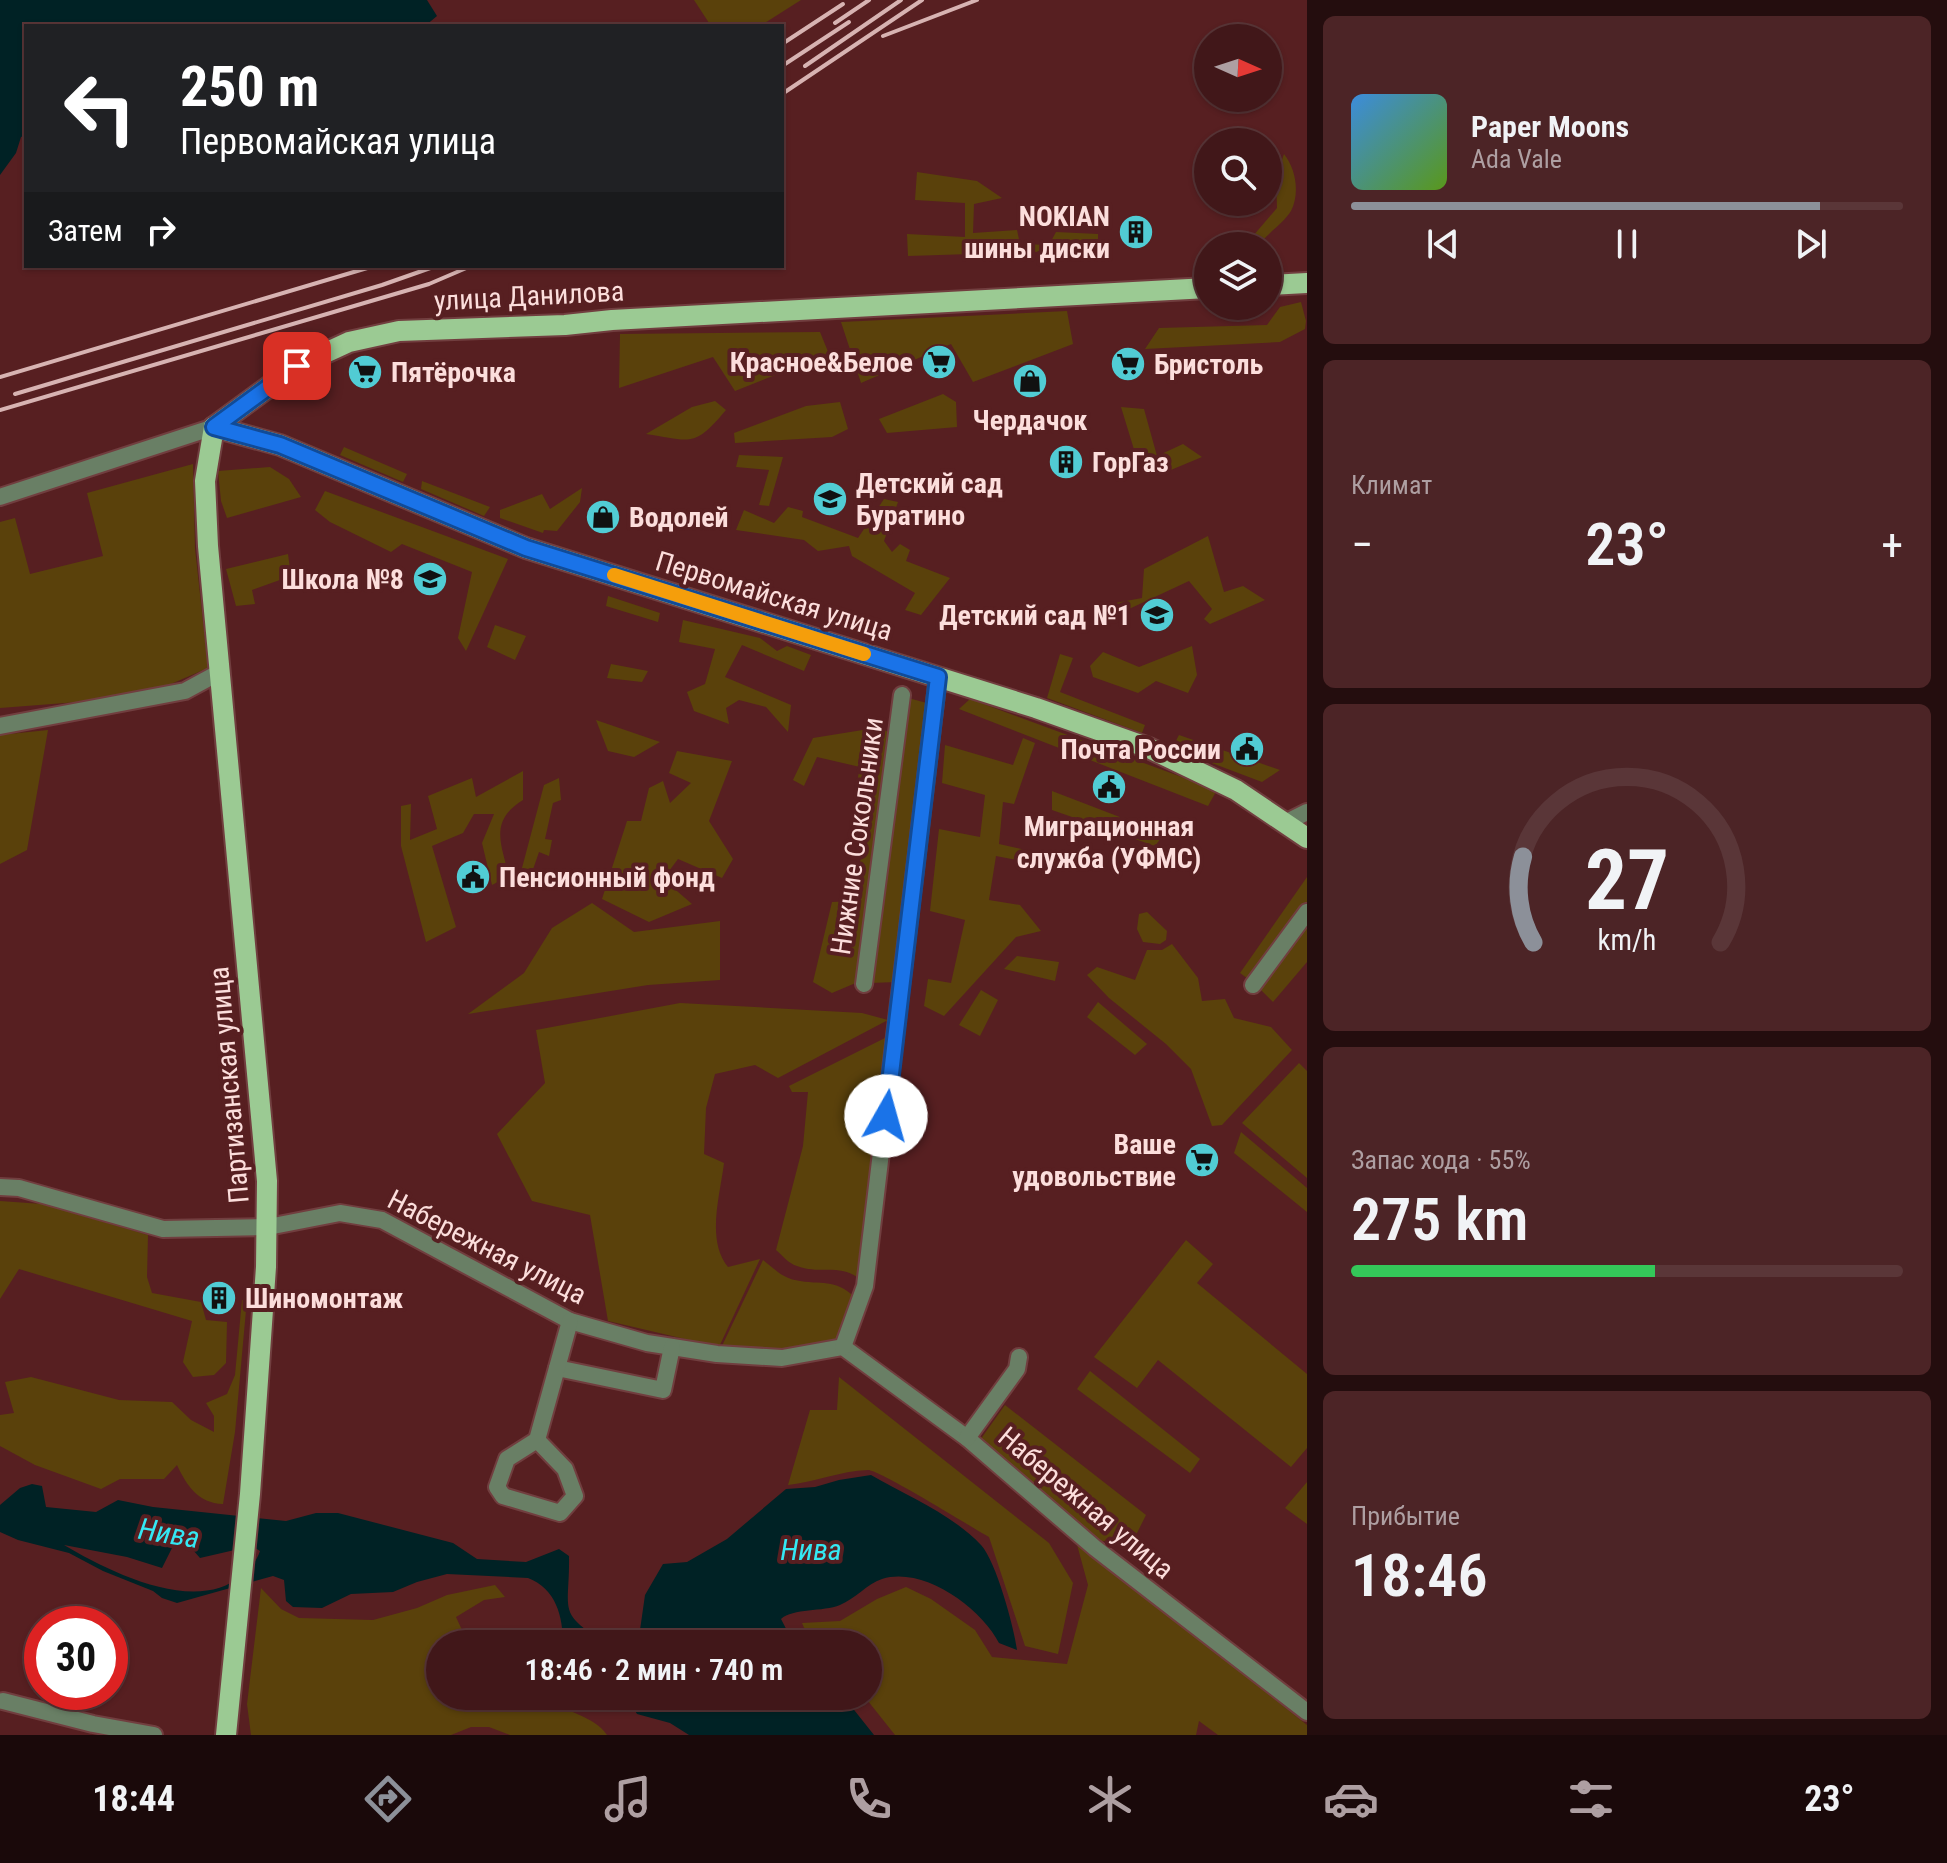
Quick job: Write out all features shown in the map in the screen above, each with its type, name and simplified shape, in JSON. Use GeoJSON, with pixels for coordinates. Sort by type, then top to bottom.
{"type":"FeatureCollection","features":[{"type":"Feature","properties":{"kind":"main road"},"geometry":{"type":"LineString","coordinates":[[1282,284],[1307,283]]}},
{"type":"Feature","properties":{"kind":"main road","name":"улица Данилова"},"geometry":{"type":"LineString","coordinates":[[214,427],[297,366],[349,342],[399,331],[565,325],[1194,289]]}},
{"type":"Feature","properties":{"kind":"main road","name":"Партизанская улица"},"geometry":{"type":"LineString","coordinates":[[214,427],[205,481],[267,1181],[268,1227],[250,1494],[226,1735]]}},
{"type":"Feature","properties":{"kind":"main road","name":"Первомайская улица"},"geometry":{"type":"LineString","coordinates":[[214,427],[280,445],[526,548],[938,677],[1149,748],[1236,790],[1307,838]]}},
{"type":"Feature","properties":{"kind":"street"},"geometry":{"type":"LineString","coordinates":[[0,497],[214,427]]}},
{"type":"Feature","properties":{"kind":"street"},"geometry":{"type":"LineString","coordinates":[[0,726],[185,691],[220,672]]}},
{"type":"Feature","properties":{"kind":"street"},"geometry":{"type":"LineString","coordinates":[[843,1347],[865,1286],[938,677]]}},
{"type":"Feature","properties":{"kind":"street","name":"Нижние Сокольники"},"geometry":{"type":"LineString","coordinates":[[864,984],[902,695]]}},
{"type":"Feature","properties":{"kind":"street"},"geometry":{"type":"LineString","coordinates":[[1287,822],[1307,812]]}},
{"type":"Feature","properties":{"kind":"street"},"geometry":{"type":"LineString","coordinates":[[1253,985],[1307,912]]}},
{"type":"Feature","properties":{"kind":"street","name":"Набережная улица"},"geometry":{"type":"LineString","coordinates":[[0,1187],[19,1188],[163,1229],[268,1227],[340,1213],[364,1215],[382,1220],[570,1321],[647,1343],[717,1354],[782,1358],[843,1347],[967,1438],[1095,1548],[1307,1712]]}},
{"type":"Feature","properties":{"kind":"street"},"geometry":{"type":"LineString","coordinates":[[537,1440],[565,1469],[575,1496],[560,1513],[503,1496],[497,1487],[507,1459],[537,1440],[570,1321]]}},
{"type":"Feature","properties":{"kind":"street"},"geometry":{"type":"LineString","coordinates":[[557,1368],[663,1390],[672,1347]]}},
{"type":"Feature","properties":{"kind":"street"},"geometry":{"type":"LineString","coordinates":[[967,1438],[1017,1369],[1019,1357]]}},
{"type":"Feature","properties":{"kind":"street"},"geometry":{"type":"LineString","coordinates":[[3,1701],[93,1724],[154,1735]]}},
{"type":"Feature","properties":{"kind":"shaded area"},"geometry":{"type":"Polygon","coordinates":[[[694,0],[801,0],[763,24],[710,24],[694,0]]]}},
{"type":"Feature","properties":{"kind":"shaded area"},"geometry":{"type":"Polygon","coordinates":[[[1284,154],[1295,181],[1294,204],[1271,232],[1256,232],[1270,216],[1282,216],[1284,154]]]}},
{"type":"Feature","properties":{"kind":"shaded area"},"geometry":{"type":"Polygon","coordinates":[[[917,172],[977,181],[1002,198],[974,204],[973,233],[1017,230],[1020,244],[1049,245],[1056,232],[1098,234],[1098,250],[908,256],[907,234],[965,237],[965,203],[915,200],[917,172]]]}},
{"type":"Feature","properties":{"kind":"shaded area"},"geometry":{"type":"Polygon","coordinates":[[[1301,302],[1306,321],[1305,329],[1280,342],[1145,349],[1159,328],[1267,325],[1271,320],[1282,320],[1282,307],[1301,302]]]}},
{"type":"Feature","properties":{"kind":"shaded area"},"geometry":{"type":"Polygon","coordinates":[[[1067,311],[1073,344],[973,382],[951,344],[861,383],[841,322],[1067,311]]]}},
{"type":"Feature","properties":{"kind":"shaded area"},"geometry":{"type":"Polygon","coordinates":[[[820,332],[829,354],[735,391],[713,357],[619,388],[620,334],[820,332]]]}},
{"type":"Feature","properties":{"kind":"shaded area"},"geometry":{"type":"Polygon","coordinates":[[[943,394],[956,402],[957,427],[887,433],[879,419],[943,394]]]}},
{"type":"Feature","properties":{"kind":"shaded area"},"geometry":{"type":"Polygon","coordinates":[[[715,401],[726,410],[699,436],[683,440],[646,434],[692,407],[715,401]]]}},
{"type":"Feature","properties":{"kind":"shaded area"},"geometry":{"type":"Polygon","coordinates":[[[840,402],[848,429],[832,437],[735,443],[734,433],[806,406],[840,402]]]}},
{"type":"Feature","properties":{"kind":"shaded area"},"geometry":{"type":"Polygon","coordinates":[[[1121,407],[1144,409],[1157,456],[1183,444],[1202,457],[1166,472],[1136,456],[1121,407]]]}},
{"type":"Feature","properties":{"kind":"shaded area"},"geometry":{"type":"Polygon","coordinates":[[[344,447],[407,474],[403,482],[340,455],[344,447]]]}},
{"type":"Feature","properties":{"kind":"shaded area"},"geometry":{"type":"Polygon","coordinates":[[[739,455],[783,457],[769,506],[759,505],[769,470],[736,467],[739,455]]]}},
{"type":"Feature","properties":{"kind":"shaded area"},"geometry":{"type":"Polygon","coordinates":[[[193,464],[195,548],[208,668],[164,687],[78,702],[0,708],[0,522],[15,518],[30,574],[103,556],[87,493],[193,464]]]}},
{"type":"Feature","properties":{"kind":"shaded area"},"geometry":{"type":"Polygon","coordinates":[[[270,467],[289,479],[301,497],[227,518],[221,501],[218,471],[270,467]]]}},
{"type":"Feature","properties":{"kind":"shaded area"},"geometry":{"type":"Polygon","coordinates":[[[422,481],[490,507],[484,516],[421,489],[422,481]]]}},
{"type":"Feature","properties":{"kind":"shaded area"},"geometry":{"type":"Polygon","coordinates":[[[582,488],[580,502],[557,531],[544,530],[543,533],[500,518],[500,510],[542,494],[550,509],[582,488]]]}},
{"type":"Feature","properties":{"kind":"shaded area"},"geometry":{"type":"Polygon","coordinates":[[[325,491],[508,559],[466,651],[458,638],[472,572],[402,544],[391,552],[330,522],[315,510],[325,491]]]}},
{"type":"Feature","properties":{"kind":"shaded area"},"geometry":{"type":"Polygon","coordinates":[[[884,499],[898,502],[884,541],[892,552],[900,544],[910,550],[906,561],[950,578],[921,615],[905,610],[915,593],[852,556],[849,546],[818,551],[804,540],[736,530],[744,510],[774,523],[788,507],[803,511],[802,517],[858,538],[884,499]]]}},
{"type":"Feature","properties":{"kind":"shaded area"},"geometry":{"type":"Polygon","coordinates":[[[1208,536],[1224,592],[1243,586],[1265,600],[1210,624],[1204,619],[1212,609],[1189,581],[1099,623],[1099,606],[1142,598],[1144,569],[1208,536]]]}},
{"type":"Feature","properties":{"kind":"shaded area"},"geometry":{"type":"Polygon","coordinates":[[[288,554],[291,576],[252,590],[255,604],[236,606],[226,569],[288,554]]]}},
{"type":"Feature","properties":{"kind":"shaded area"},"geometry":{"type":"Polygon","coordinates":[[[608,596],[660,613],[658,622],[606,606],[608,596]]]}},
{"type":"Feature","properties":{"kind":"shaded area"},"geometry":{"type":"Polygon","coordinates":[[[683,620],[760,638],[777,651],[787,646],[811,655],[804,671],[742,645],[725,677],[791,705],[788,732],[766,707],[739,700],[726,708],[729,724],[694,711],[687,692],[705,684],[715,649],[679,642],[683,620]]]}},
{"type":"Feature","properties":{"kind":"shaded area"},"geometry":{"type":"Polygon","coordinates":[[[495,625],[526,636],[515,660],[487,647],[495,625]]]}},
{"type":"Feature","properties":{"kind":"shaded area"},"geometry":{"type":"Polygon","coordinates":[[[1192,646],[1197,675],[1188,693],[1156,681],[1138,693],[1093,677],[1090,666],[1103,652],[1139,667],[1192,646]]]}},
{"type":"Feature","properties":{"kind":"shaded area"},"geometry":{"type":"Polygon","coordinates":[[[1060,654],[1073,658],[1060,692],[1145,725],[1142,733],[1047,698],[1060,654]]]}},
{"type":"Feature","properties":{"kind":"shaded area"},"geometry":{"type":"Polygon","coordinates":[[[611,664],[648,671],[642,682],[607,678],[611,664]]]}},
{"type":"Feature","properties":{"kind":"shaded area"},"geometry":{"type":"Polygon","coordinates":[[[908,698],[927,703],[897,982],[870,983],[908,698]]]}},
{"type":"Feature","properties":{"kind":"shaded area"},"geometry":{"type":"Polygon","coordinates":[[[970,699],[1217,790],[1208,806],[959,709],[970,699]]]}},
{"type":"Feature","properties":{"kind":"shaded area"},"geometry":{"type":"Polygon","coordinates":[[[596,720],[660,742],[634,757],[608,751],[596,720]]]}},
{"type":"Feature","properties":{"kind":"shaded area"},"geometry":{"type":"Polygon","coordinates":[[[875,728],[870,778],[857,782],[860,767],[817,757],[804,786],[793,780],[813,738],[875,728]]]}},
{"type":"Feature","properties":{"kind":"shaded area"},"geometry":{"type":"Polygon","coordinates":[[[881,728],[890,733],[858,982],[832,993],[813,982],[832,902],[854,901],[881,728]]]}},
{"type":"Feature","properties":{"kind":"shaded area"},"geometry":{"type":"Polygon","coordinates":[[[48,730],[27,850],[0,864],[0,735],[48,730]]]}},
{"type":"Feature","properties":{"kind":"shaded area"},"geometry":{"type":"Polygon","coordinates":[[[1179,735],[1280,770],[1262,782],[1172,748],[1179,735]]]}},
{"type":"Feature","properties":{"kind":"shaded area"},"geometry":{"type":"Polygon","coordinates":[[[1023,738],[1035,743],[1014,804],[1003,802],[999,844],[1030,851],[1028,862],[996,856],[989,900],[1020,905],[1041,931],[1016,937],[944,1016],[924,1006],[928,979],[951,983],[965,920],[930,911],[939,829],[980,837],[985,795],[942,783],[945,745],[1013,765],[1023,738]]]}},
{"type":"Feature","properties":{"kind":"shaded area"},"geometry":{"type":"Polygon","coordinates":[[[677,751],[732,761],[709,821],[733,859],[722,878],[678,859],[663,879],[692,904],[649,922],[602,899],[627,821],[641,821],[649,788],[663,781],[670,803],[691,783],[669,773],[677,751]]]}},
{"type":"Feature","properties":{"kind":"shaded area"},"geometry":{"type":"Polygon","coordinates":[[[523,771],[523,800],[505,816],[500,834],[509,876],[492,885],[482,843],[494,814],[474,814],[463,833],[432,846],[456,927],[426,942],[401,846],[401,806],[411,804],[410,840],[437,829],[428,796],[472,778],[476,797],[523,771]]]}},
{"type":"Feature","properties":{"kind":"shaded area"},"geometry":{"type":"Polygon","coordinates":[[[559,778],[561,800],[553,803],[545,839],[552,840],[549,856],[539,852],[528,884],[518,883],[544,785],[559,778]]]}},
{"type":"Feature","properties":{"kind":"shaded area"},"geometry":{"type":"Polygon","coordinates":[[[1052,791],[1164,834],[1155,846],[1052,810],[1052,791]]]}},
{"type":"Feature","properties":{"kind":"shaded area"},"geometry":{"type":"Polygon","coordinates":[[[1307,877],[1307,906],[1251,981],[1240,973],[1307,877]]]}},
{"type":"Feature","properties":{"kind":"shaded area"},"geometry":{"type":"Polygon","coordinates":[[[592,903],[634,932],[720,921],[720,980],[648,985],[468,1014],[524,973],[552,928],[592,903]]]}},
{"type":"Feature","properties":{"kind":"shaded area"},"geometry":{"type":"Polygon","coordinates":[[[1147,912],[1167,931],[1166,940],[1160,944],[1143,942],[1137,929],[1139,914],[1147,912]]]}},
{"type":"Feature","properties":{"kind":"shaded area"},"geometry":{"type":"Polygon","coordinates":[[[1307,920],[1307,962],[1273,1002],[1258,987],[1307,920]]]}},
{"type":"Feature","properties":{"kind":"shaded area"},"geometry":{"type":"Polygon","coordinates":[[[1172,944],[1198,978],[1202,1001],[1225,999],[1234,1018],[1271,1027],[1292,1050],[1222,1125],[1212,1126],[1191,1069],[1087,975],[1097,967],[1135,980],[1147,950],[1162,950],[1172,944]]]}},
{"type":"Feature","properties":{"kind":"shaded area"},"geometry":{"type":"Polygon","coordinates":[[[1017,956],[1059,962],[1055,981],[1004,969],[1017,956]]]}},
{"type":"Feature","properties":{"kind":"shaded area"},"geometry":{"type":"Polygon","coordinates":[[[981,990],[998,1000],[980,1036],[959,1025],[981,990]]]}},
{"type":"Feature","properties":{"kind":"shaded area"},"geometry":{"type":"Polygon","coordinates":[[[1098,1002],[1147,1044],[1135,1055],[1087,1017],[1098,1002]]]}},
{"type":"Feature","properties":{"kind":"shaded area"},"geometry":{"type":"Polygon","coordinates":[[[680,1003],[862,1013],[888,1020],[778,1078],[755,1065],[715,1074],[706,1108],[704,1154],[724,1163],[716,1217],[718,1244],[728,1267],[760,1259],[719,1347],[608,1321],[590,1215],[532,1201],[497,1134],[545,1083],[536,1030],[680,1003]]]}},
{"type":"Feature","properties":{"kind":"shaded area"},"geometry":{"type":"Polygon","coordinates":[[[887,1037],[860,1279],[845,1271],[814,1270],[794,1265],[776,1250],[803,1146],[808,1092],[792,1092],[789,1086],[887,1037]]]}},
{"type":"Feature","properties":{"kind":"shaded area"},"geometry":{"type":"Polygon","coordinates":[[[1299,1063],[1307,1071],[1307,1178],[1242,1123],[1299,1063]]]}},
{"type":"Feature","properties":{"kind":"shaded area"},"geometry":{"type":"Polygon","coordinates":[[[1241,1132],[1307,1188],[1307,1212],[1234,1153],[1241,1132]]]}},
{"type":"Feature","properties":{"kind":"shaded area"},"geometry":{"type":"Polygon","coordinates":[[[0,1201],[42,1204],[148,1235],[147,1277],[152,1293],[201,1302],[206,1320],[227,1322],[226,1363],[214,1375],[193,1377],[183,1362],[192,1321],[19,1269],[0,1299],[0,1201]]]}},
{"type":"Feature","properties":{"kind":"shaded area"},"geometry":{"type":"Polygon","coordinates":[[[1186,1240],[1213,1264],[1197,1283],[1307,1374],[1307,1448],[1291,1467],[1158,1360],[1137,1388],[1094,1357],[1186,1240]]]}},
{"type":"Feature","properties":{"kind":"shaded area"},"geometry":{"type":"Polygon","coordinates":[[[763,1260],[791,1279],[841,1287],[856,1298],[839,1340],[758,1353],[721,1348],[763,1260]]]}},
{"type":"Feature","properties":{"kind":"shaded area"},"geometry":{"type":"Polygon","coordinates":[[[247,1299],[235,1432],[223,1504],[214,1503],[194,1492],[177,1465],[164,1479],[120,1479],[101,1489],[35,1465],[0,1446],[0,1415],[14,1413],[5,1382],[31,1377],[119,1400],[172,1402],[191,1420],[214,1432],[214,1416],[206,1403],[227,1394],[235,1375],[242,1300],[247,1299]]]}},
{"type":"Feature","properties":{"kind":"shaded area"},"geometry":{"type":"Polygon","coordinates":[[[1090,1371],[1200,1459],[1190,1473],[1077,1389],[1090,1371]]]}},
{"type":"Feature","properties":{"kind":"shaded area"},"geometry":{"type":"Polygon","coordinates":[[[839,1377],[1049,1543],[1073,1583],[1058,1654],[1025,1646],[989,1537],[876,1472],[847,1472],[788,1485],[810,1410],[837,1410],[839,1377]]]}},
{"type":"Feature","properties":{"kind":"shaded area"},"geometry":{"type":"Polygon","coordinates":[[[1005,1405],[1146,1515],[1135,1537],[1097,1542],[980,1440],[1005,1405]]]}},
{"type":"Feature","properties":{"kind":"shaded area"},"geometry":{"type":"Polygon","coordinates":[[[1307,1482],[1307,1524],[1285,1508],[1307,1482]]]}},
{"type":"Feature","properties":{"kind":"shaded area"},"geometry":{"type":"Polygon","coordinates":[[[1076,1541],[1307,1725],[1307,1735],[1218,1735],[1199,1721],[1196,1735],[895,1735],[875,1710],[882,1710],[882,1630],[805,1630],[802,1623],[840,1621],[877,1599],[906,1587],[931,1599],[975,1630],[992,1657],[1067,1664],[1088,1585],[1076,1541]]]}},
{"type":"Feature","properties":{"kind":"shaded area"},"geometry":{"type":"Polygon","coordinates":[[[495,1585],[505,1597],[484,1600],[456,1617],[462,1630],[426,1630],[426,1710],[570,1710],[594,1723],[607,1735],[510,1735],[489,1727],[471,1727],[451,1735],[251,1735],[247,1704],[261,1588],[281,1609],[299,1618],[373,1620],[417,1608],[447,1595],[495,1585]]]}},
{"type":"Feature","properties":{"kind":"water"},"geometry":{"type":"Polygon","coordinates":[[[0,0],[427,0],[437,16],[427,24],[24,24],[24,136],[0,175],[0,0]]]}},
{"type":"Feature","properties":{"kind":"water","name":"Нива"},"geometry":{"type":"Polygon","coordinates":[[[871,1475],[943,1515],[981,1545],[998,1579],[1017,1650],[999,1643],[979,1616],[950,1593],[933,1584],[898,1577],[877,1581],[840,1605],[786,1616],[781,1619],[787,1630],[640,1630],[645,1595],[663,1564],[687,1562],[727,1539],[786,1489],[815,1487],[871,1475]]]}},
{"type":"Feature","properties":{"kind":"water","name":"Нива"},"geometry":{"type":"Polygon","coordinates":[[[32,1484],[42,1486],[46,1507],[96,1512],[118,1500],[153,1507],[286,1521],[316,1513],[338,1513],[453,1543],[477,1559],[526,1562],[559,1549],[569,1556],[569,1609],[587,1630],[562,1630],[551,1596],[528,1578],[447,1574],[393,1592],[351,1594],[322,1608],[293,1607],[286,1601],[284,1580],[273,1576],[177,1603],[69,1553],[18,1540],[0,1532],[0,1505],[20,1488],[32,1484]],[[186,1542],[173,1546],[162,1568],[127,1557],[64,1545],[128,1577],[177,1590],[201,1591],[223,1587],[242,1575],[260,1551],[252,1546],[200,1558],[186,1542]]]}},
{"type":"Feature","properties":{"kind":"water"},"geometry":{"type":"Polygon","coordinates":[[[635,1710],[854,1710],[874,1735],[689,1735],[670,1723],[637,1714],[635,1710]]]}},
{"type":"Feature","properties":{"kind":"railway"},"geometry":{"type":"LineString","coordinates":[[835,23],[869,0]]}},
{"type":"Feature","properties":{"kind":"railway"},"geometry":{"type":"LineString","coordinates":[[805,66],[901,0]]}},
{"type":"Feature","properties":{"kind":"railway"},"geometry":{"type":"LineString","coordinates":[[784,93],[922,0]]}},
{"type":"Feature","properties":{"kind":"railway"},"geometry":{"type":"LineString","coordinates":[[883,36],[977,0]]}},
{"type":"Feature","properties":{"kind":"railway"},"geometry":{"type":"LineString","coordinates":[[784,43],[843,4]]}},
{"type":"Feature","properties":{"kind":"railway"},"geometry":{"type":"LineString","coordinates":[[784,65],[849,22]]}},
{"type":"Feature","properties":{"kind":"railway"},"geometry":{"type":"LineString","coordinates":[[0,377],[367,268]]}},
{"type":"Feature","properties":{"kind":"railway"},"geometry":{"type":"LineString","coordinates":[[15,394],[430,268]]}},
{"type":"Feature","properties":{"kind":"railway"},"geometry":{"type":"LineString","coordinates":[[0,410],[429,284],[466,268]]}},
{"type":"Feature","properties":{"kind":"slow traffic"},"geometry":{"type":"LineString","coordinates":[[614,575],[864,654]]}},
{"type":"Feature","properties":{"kind":"place","name":"NOKIAN шины диски"},"geometry":{"type":"Point","coordinates":[1136,232]}},
{"type":"Feature","properties":{"kind":"place","name":"Красное&Белое"},"geometry":{"type":"Point","coordinates":[939,362]}},
{"type":"Feature","properties":{"kind":"place","name":"Бристоль"},"geometry":{"type":"Point","coordinates":[1128,364]}},
{"type":"Feature","properties":{"kind":"place","name":"Пятёрочка"},"geometry":{"type":"Point","coordinates":[365,372]}},
{"type":"Feature","properties":{"kind":"place","name":"Чердачок"},"geometry":{"type":"Point","coordinates":[1030,381]}},
{"type":"Feature","properties":{"kind":"place","name":"ГорГаз"},"geometry":{"type":"Point","coordinates":[1066,462]}},
{"type":"Feature","properties":{"kind":"place","name":"Детский сад Буратино"},"geometry":{"type":"Point","coordinates":[830,499]}},
{"type":"Feature","properties":{"kind":"place","name":"Водолей"},"geometry":{"type":"Point","coordinates":[603,517]}},
{"type":"Feature","properties":{"kind":"place","name":"Школа №8"},"geometry":{"type":"Point","coordinates":[430,579]}},
{"type":"Feature","properties":{"kind":"place","name":"Детский сад №1"},"geometry":{"type":"Point","coordinates":[1157,615]}},
{"type":"Feature","properties":{"kind":"place","name":"Почта России"},"geometry":{"type":"Point","coordinates":[1247,749]}},
{"type":"Feature","properties":{"kind":"place","name":"Миграционная служба (УФМС)"},"geometry":{"type":"Point","coordinates":[1109,787]}},
{"type":"Feature","properties":{"kind":"place","name":"Пенсионный фонд"},"geometry":{"type":"Point","coordinates":[473,877]}},
{"type":"Feature","properties":{"kind":"place","name":"Ваше удовольствие"},"geometry":{"type":"Point","coordinates":[1202,1160]}},
{"type":"Feature","properties":{"kind":"place","name":"Шиномонтаж"},"geometry":{"type":"Point","coordinates":[219,1298]}},
{"type":"Feature","properties":{"kind":"route"},"geometry":{"type":"LineString","coordinates":[[297,366],[214,427],[280,445],[526,548],[938,677],[886,1116]]}}]}
